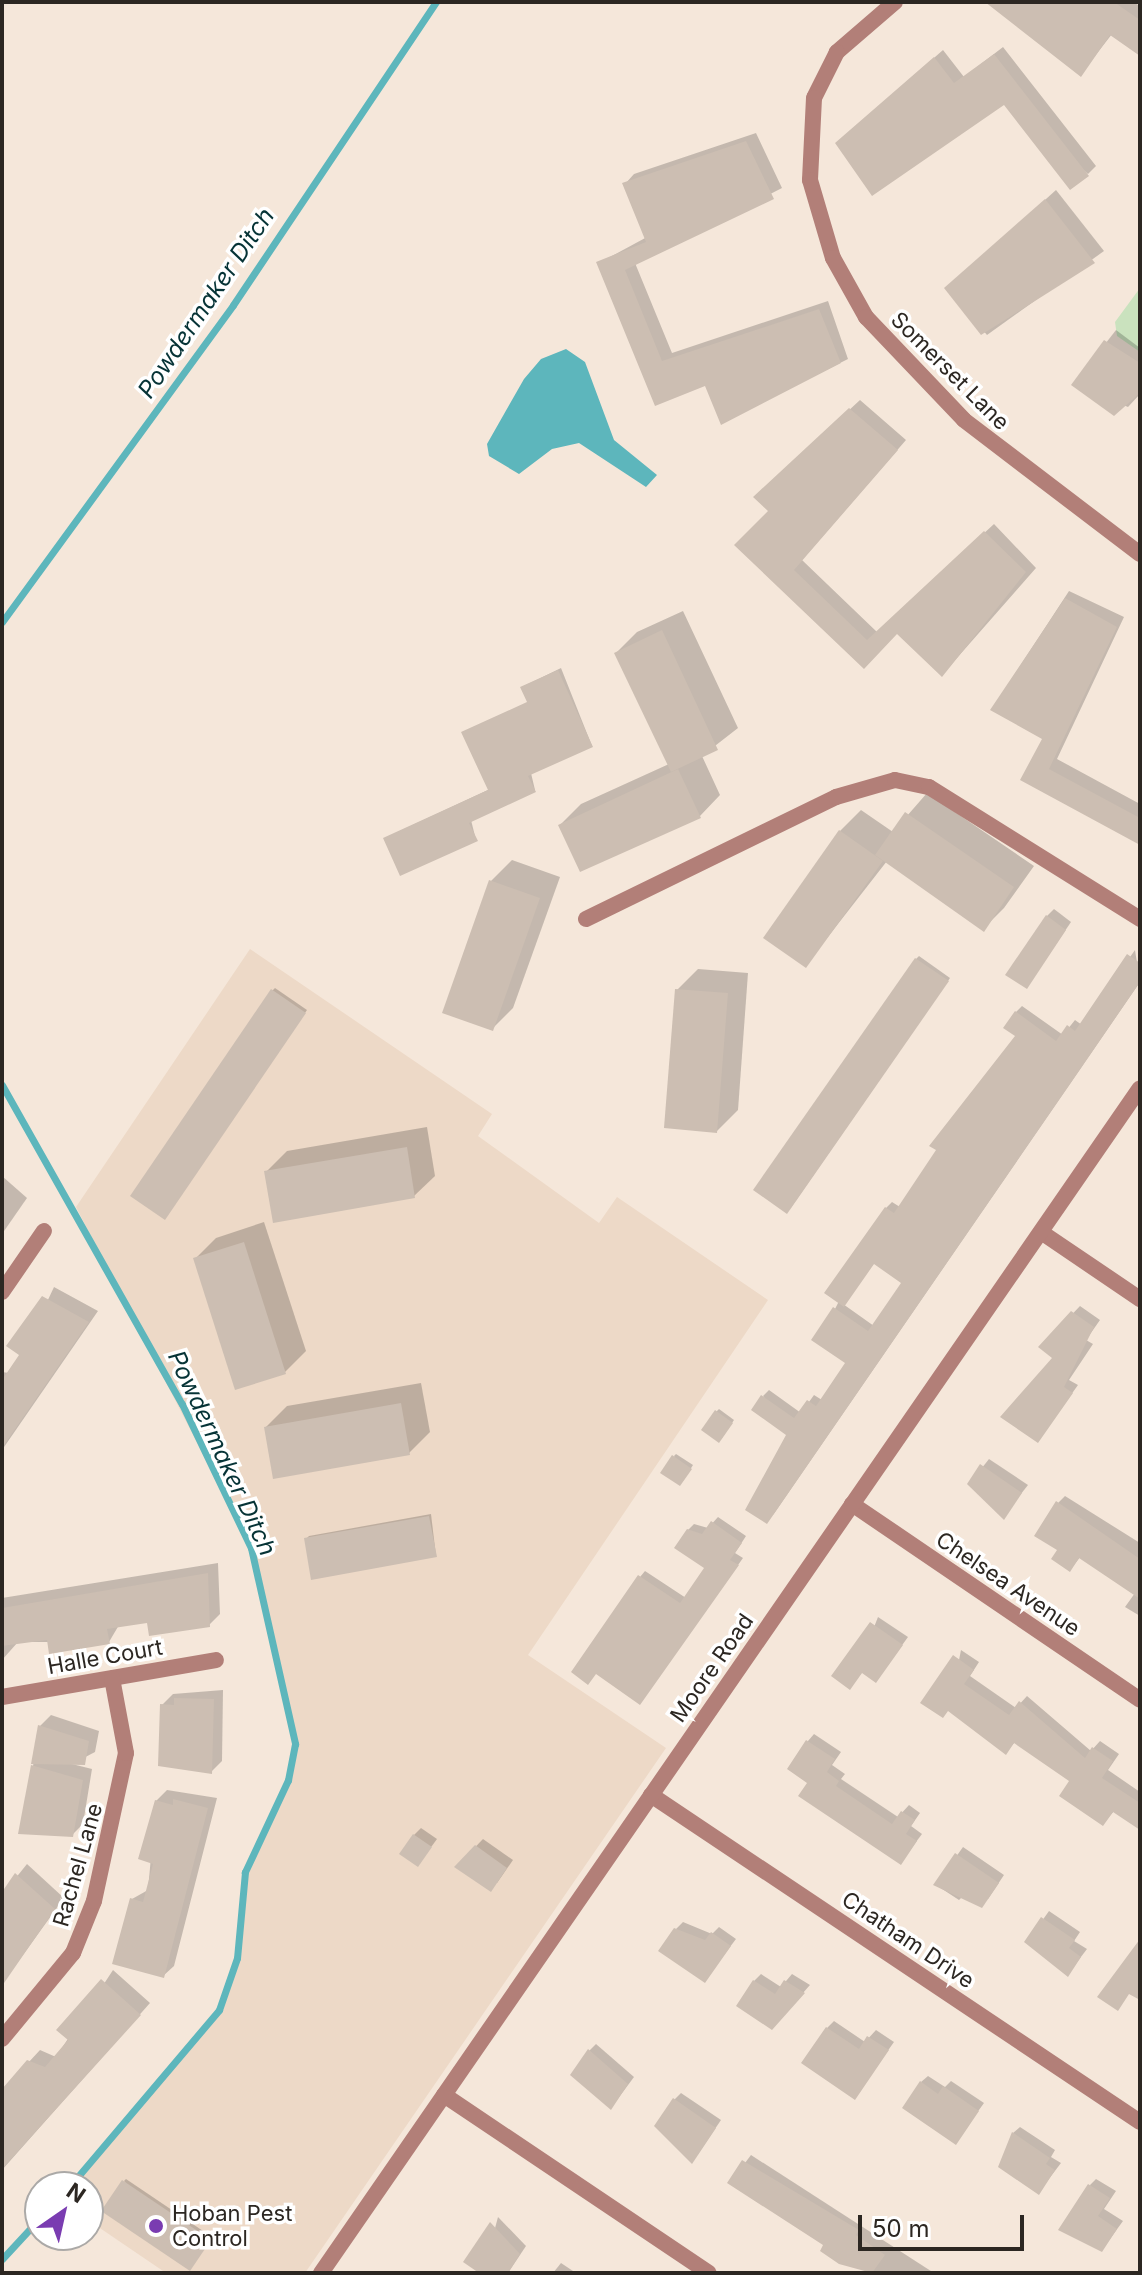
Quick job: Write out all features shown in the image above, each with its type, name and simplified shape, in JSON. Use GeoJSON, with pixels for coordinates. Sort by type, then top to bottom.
{"type":"FeatureCollection","features":[{"type":"Feature","properties":{"kind":"street","name":"Somerset Lane"},"geometry":{"type":"LineString","coordinates":[[895,2],[837,52],[814,98],[810,180],[833,258],[866,317],[964,420],[1140,554]]}},
{"type":"Feature","properties":{"kind":"street"},"geometry":{"type":"LineString","coordinates":[[586,919],[836,797],[895,780],[929,787],[1140,919]]}},
{"type":"Feature","properties":{"kind":"street","name":"Moore Road"},"geometry":{"type":"LineString","coordinates":[[321,2273],[1140,1088]]}},
{"type":"Feature","properties":{"kind":"street"},"geometry":{"type":"LineString","coordinates":[[2,1292],[44,1231]]}},
{"type":"Feature","properties":{"kind":"street"},"geometry":{"type":"LineString","coordinates":[[1041,1232],[1140,1299]]}},
{"type":"Feature","properties":{"kind":"street","name":"Chelsea Avenue"},"geometry":{"type":"LineString","coordinates":[[852,1504],[1140,1700]]}},
{"type":"Feature","properties":{"kind":"street","name":"Halle Court"},"geometry":{"type":"LineString","coordinates":[[2,1697],[216,1660]]}},
{"type":"Feature","properties":{"kind":"street","name":"Rachel Lane"},"geometry":{"type":"LineString","coordinates":[[2,2039],[73,1953],[94,1901],[126,1762],[112,1678]]}},
{"type":"Feature","properties":{"kind":"street","name":"Chatham Drive"},"geometry":{"type":"LineString","coordinates":[[651,1795],[1140,2122]]}},
{"type":"Feature","properties":{"kind":"street"},"geometry":{"type":"LineString","coordinates":[[444,2095],[709,2273]]}},
{"type":"Feature","properties":{"kind":"shaded area"},"geometry":{"type":"Polygon","coordinates":[[[250,949],[492,1114],[478,1136],[599,1223],[617,1197],[768,1300],[528,1655],[666,1748],[305,2273],[166,2273],[104,2231],[104,2171],[83,2171],[219,2010],[237,1958],[245,1872],[288,1780],[295,1744],[251,1548],[76,1207],[250,949]]]}},
{"type":"Feature","properties":{"kind":"green space"},"geometry":{"type":"Polygon","coordinates":[[[1140,288],[1140,352],[1117,336],[1115,322],[1140,288]]]}},
{"type":"Feature","properties":{"kind":"water"},"geometry":{"type":"Polygon","coordinates":[[[566,349],[585,362],[614,440],[657,475],[646,487],[579,443],[552,449],[519,474],[489,456],[487,444],[524,379],[541,359],[566,349]]]}},
{"type":"Feature","properties":{"kind":"building"},"geometry":{"type":"Polygon","coordinates":[[[985,2],[1114,2],[1140,20],[1140,56],[1110,35],[1081,77],[985,2]]]}},
{"type":"Feature","properties":{"kind":"building"},"geometry":{"type":"Polygon","coordinates":[[[994,54],[1089,176],[1070,190],[1004,105],[872,196],[835,143],[934,57],[954,83],[994,54]]]}},
{"type":"Feature","properties":{"kind":"building"},"geometry":{"type":"Polygon","coordinates":[[[746,141],[774,199],[625,270],[662,361],[819,309],[841,363],[721,425],[705,386],[655,406],[596,262],[646,242],[622,183],[746,141]]]}},
{"type":"Feature","properties":{"kind":"building"},"geometry":{"type":"Polygon","coordinates":[[[1045,199],[1095,263],[981,335],[944,288],[1045,199]]]}},
{"type":"Feature","properties":{"kind":"building"},"geometry":{"type":"Polygon","coordinates":[[[1104,340],[1140,363],[1140,393],[1114,416],[1071,385],[1104,340]]]}},
{"type":"Feature","properties":{"kind":"building"},"geometry":{"type":"Polygon","coordinates":[[[849,408],[898,450],[794,570],[867,640],[984,531],[1026,572],[942,677],[897,634],[864,669],[734,545],[768,511],[753,497],[849,408]]]}},
{"type":"Feature","properties":{"kind":"building"},"geometry":{"type":"Polygon","coordinates":[[[1065,598],[1117,627],[1049,769],[1140,818],[1140,845],[1020,780],[1042,739],[990,710],[1065,598]]]}},
{"type":"Feature","properties":{"kind":"building"},"geometry":{"type":"Polygon","coordinates":[[[662,630],[718,750],[671,772],[614,653],[662,630]]]}},
{"type":"Feature","properties":{"kind":"building"},"geometry":{"type":"Polygon","coordinates":[[[558,670],[593,747],[528,776],[536,792],[469,823],[478,841],[400,876],[383,838],[488,790],[461,732],[527,702],[520,687],[558,670]]]}},
{"type":"Feature","properties":{"kind":"building"},"geometry":{"type":"Polygon","coordinates":[[[678,769],[701,818],[580,872],[558,825],[678,769]]]}},
{"type":"Feature","properties":{"kind":"building"},"geometry":{"type":"Polygon","coordinates":[[[905,812],[1014,887],[984,932],[875,855],[905,812]]]}},
{"type":"Feature","properties":{"kind":"building"},"geometry":{"type":"Polygon","coordinates":[[[839,830],[883,861],[806,968],[763,938],[839,830]]]}},
{"type":"Feature","properties":{"kind":"building"},"geometry":{"type":"Polygon","coordinates":[[[489,880],[540,898],[493,1031],[442,1013],[489,880]]]}},
{"type":"Feature","properties":{"kind":"building"},"geometry":{"type":"Polygon","coordinates":[[[1046,915],[1066,930],[1027,989],[1005,975],[1046,915]]]}},
{"type":"Feature","properties":{"kind":"building"},"geometry":{"type":"Polygon","coordinates":[[[1127,954],[1140,963],[1140,982],[1077,1074],[767,1524],[745,1510],[786,1435],[751,1410],[761,1395],[794,1418],[807,1400],[816,1406],[845,1363],[811,1340],[833,1307],[868,1331],[901,1283],[874,1264],[844,1307],[824,1293],[885,1207],[894,1213],[936,1150],[929,1146],[1015,1036],[1003,1028],[1015,1011],[1056,1041],[1067,1025],[1075,1031],[1127,954]]]}},
{"type":"Feature","properties":{"kind":"building"},"geometry":{"type":"Polygon","coordinates":[[[915,958],[949,981],[787,1214],[753,1190],[915,958]]]}},
{"type":"Feature","properties":{"kind":"building"},"geometry":{"type":"Polygon","coordinates":[[[271,989],[306,1013],[165,1220],[130,1196],[271,989]]]}},
{"type":"Feature","properties":{"kind":"building"},"geometry":{"type":"Polygon","coordinates":[[[675,989],[728,993],[717,1133],[664,1128],[675,989]]]}},
{"type":"Feature","properties":{"kind":"building"},"geometry":{"type":"Polygon","coordinates":[[[407,1147],[415,1198],[273,1223],[264,1171],[407,1147]]]}},
{"type":"Feature","properties":{"kind":"building"},"geometry":{"type":"Polygon","coordinates":[[[244,1242],[286,1374],[235,1390],[193,1258],[244,1242]]]}},
{"type":"Feature","properties":{"kind":"building"},"geometry":{"type":"Polygon","coordinates":[[[42,1296],[89,1322],[2,1448],[2,1380],[19,1355],[6,1346],[42,1296]]]}},
{"type":"Feature","properties":{"kind":"building"},"geometry":{"type":"Polygon","coordinates":[[[1071,1311],[1094,1327],[1064,1387],[1073,1393],[1038,1443],[1000,1417],[1052,1358],[1038,1347],[1071,1311]]]}},
{"type":"Feature","properties":{"kind":"building"},"geometry":{"type":"Polygon","coordinates":[[[401,1403],[410,1455],[273,1479],[264,1427],[401,1403]]]}},
{"type":"Feature","properties":{"kind":"building"},"geometry":{"type":"Polygon","coordinates":[[[715,1410],[733,1423],[719,1443],[701,1430],[715,1410]]]}},
{"type":"Feature","properties":{"kind":"building"},"geometry":{"type":"Polygon","coordinates":[[[672,1455],[692,1469],[680,1486],[660,1473],[672,1455]]]}},
{"type":"Feature","properties":{"kind":"building"},"geometry":{"type":"Polygon","coordinates":[[[980,1464],[1022,1493],[1004,1520],[967,1484],[980,1464]]]}},
{"type":"Feature","properties":{"kind":"building"},"geometry":{"type":"Polygon","coordinates":[[[1056,1501],[1140,1559],[1140,1599],[1079,1558],[1070,1572],[1051,1559],[1057,1550],[1034,1536],[1056,1501]]]}},
{"type":"Feature","properties":{"kind":"building"},"geometry":{"type":"Polygon","coordinates":[[[429,1516],[437,1557],[311,1580],[304,1538],[429,1516]]]}},
{"type":"Feature","properties":{"kind":"building"},"geometry":{"type":"Polygon","coordinates":[[[711,1521],[742,1543],[730,1560],[739,1565],[640,1705],[596,1674],[588,1685],[571,1672],[638,1575],[680,1603],[704,1568],[674,1548],[687,1529],[702,1534],[711,1521]]]}},
{"type":"Feature","properties":{"kind":"building"},"geometry":{"type":"Polygon","coordinates":[[[208,1573],[210,1627],[149,1636],[147,1623],[107,1629],[110,1644],[49,1654],[47,1640],[2,1646],[2,1608],[208,1573]]]}},
{"type":"Feature","properties":{"kind":"building"},"geometry":{"type":"Polygon","coordinates":[[[870,1622],[903,1645],[876,1683],[862,1673],[850,1690],[831,1676],[870,1622]]]}},
{"type":"Feature","properties":{"kind":"building"},"geometry":{"type":"Polygon","coordinates":[[[953,1655],[974,1670],[964,1684],[1009,1715],[1019,1701],[1085,1758],[1092,1747],[1113,1761],[1102,1778],[1140,1803],[1140,1830],[1113,1812],[1103,1826],[1059,1796],[1069,1781],[1014,1743],[1006,1755],[948,1711],[943,1718],[920,1703],[953,1655]]]}},
{"type":"Feature","properties":{"kind":"building"},"geometry":{"type":"Polygon","coordinates":[[[174,1698],[214,1699],[212,1774],[158,1766],[160,1704],[174,1705],[174,1698]]]}},
{"type":"Feature","properties":{"kind":"building"},"geometry":{"type":"Polygon","coordinates":[[[38,1725],[89,1741],[85,1765],[31,1764],[38,1725]]]}},
{"type":"Feature","properties":{"kind":"building"},"geometry":{"type":"Polygon","coordinates":[[[806,1740],[835,1759],[827,1772],[839,1781],[836,1786],[892,1824],[901,1811],[915,1820],[906,1834],[917,1841],[901,1865],[798,1796],[807,1783],[787,1769],[806,1740]]]}},
{"type":"Feature","properties":{"kind":"building"},"geometry":{"type":"Polygon","coordinates":[[[31,1765],[83,1780],[73,1837],[18,1834],[31,1765]]]}},
{"type":"Feature","properties":{"kind":"building"},"geometry":{"type":"Polygon","coordinates":[[[173,1799],[208,1808],[164,1978],[112,1964],[130,1898],[143,1902],[153,1864],[138,1859],[155,1800],[173,1805],[173,1799]]]}},
{"type":"Feature","properties":{"kind":"building"},"geometry":{"type":"Polygon","coordinates":[[[413,1834],[432,1847],[418,1867],[399,1854],[413,1834]]]}},
{"type":"Feature","properties":{"kind":"building"},"geometry":{"type":"Polygon","coordinates":[[[475,1845],[507,1868],[491,1892],[454,1867],[475,1845]]]}},
{"type":"Feature","properties":{"kind":"building"},"geometry":{"type":"Polygon","coordinates":[[[955,1853],[999,1883],[982,1908],[933,1885],[955,1853]]]}},
{"type":"Feature","properties":{"kind":"building"},"geometry":{"type":"Polygon","coordinates":[[[15,1873],[55,1909],[2,1986],[2,1892],[15,1873]]]}},
{"type":"Feature","properties":{"kind":"building"},"geometry":{"type":"Polygon","coordinates":[[[1041,1917],[1075,1940],[1069,1948],[1081,1957],[1068,1977],[1024,1942],[1041,1917]]]}},
{"type":"Feature","properties":{"kind":"building"},"geometry":{"type":"Polygon","coordinates":[[[674,1928],[705,1940],[711,1932],[731,1946],[705,1983],[658,1951],[674,1928]]]}},
{"type":"Feature","properties":{"kind":"building"},"geometry":{"type":"Polygon","coordinates":[[[1140,1939],[1140,2000],[1129,1994],[1118,2011],[1097,1997],[1140,1939]]]}},
{"type":"Feature","properties":{"kind":"building"},"geometry":{"type":"Polygon","coordinates":[[[101,1979],[141,2015],[2,2169],[2,2089],[27,2060],[45,2067],[68,2040],[56,2030],[101,1979]]]}},
{"type":"Feature","properties":{"kind":"building"},"geometry":{"type":"Polygon","coordinates":[[[753,1980],[775,1994],[784,1980],[805,1993],[772,2030],[736,2006],[753,1980]]]}},
{"type":"Feature","properties":{"kind":"building"},"geometry":{"type":"Polygon","coordinates":[[[826,2027],[859,2049],[867,2036],[889,2050],[855,2100],[801,2063],[826,2027]]]}},
{"type":"Feature","properties":{"kind":"building"},"geometry":{"type":"Polygon","coordinates":[[[588,2049],[628,2084],[611,2110],[570,2075],[588,2049]]]}},
{"type":"Feature","properties":{"kind":"building"},"geometry":{"type":"Polygon","coordinates":[[[920,2081],[938,2094],[943,2086],[979,2111],[956,2145],[902,2108],[920,2081]]]}},
{"type":"Feature","properties":{"kind":"building"},"geometry":{"type":"Polygon","coordinates":[[[673,2098],[716,2128],[692,2164],[654,2126],[673,2098]]]}},
{"type":"Feature","properties":{"kind":"building"},"geometry":{"type":"Polygon","coordinates":[[[1012,2132],[1050,2158],[1046,2164],[1055,2170],[1039,2195],[998,2167],[1012,2132]]]}},
{"type":"Feature","properties":{"kind":"building"},"geometry":{"type":"Polygon","coordinates":[[[742,2160],[859,2230],[856,2235],[885,2255],[872,2273],[839,2264],[820,2251],[823,2245],[727,2183],[742,2160]]]}},
{"type":"Feature","properties":{"kind":"building","name":"Hoban Pest Control"},"geometry":{"type":"Polygon","coordinates":[[[122,2180],[211,2240],[190,2271],[104,2213],[104,2207],[122,2180]]]}},
{"type":"Feature","properties":{"kind":"building"},"geometry":{"type":"Polygon","coordinates":[[[1088,2184],[1110,2198],[1098,2216],[1117,2229],[1102,2252],[1058,2230],[1088,2184]]]}},
{"type":"Feature","properties":{"kind":"building"},"geometry":{"type":"Polygon","coordinates":[[[490,2222],[520,2254],[508,2273],[479,2273],[463,2262],[490,2222]]]}},
{"type":"Feature","properties":{"kind":"waterway","name":"Powdermaker Ditch"},"geometry":{"type":"LineString","coordinates":[[2,622],[233,305],[436,2]]}},
{"type":"Feature","properties":{"kind":"waterway","name":"Powdermaker Ditch"},"geometry":{"type":"LineString","coordinates":[[2,1085],[182,1404],[251,1548],[295,1744],[288,1780],[245,1872],[237,1958],[219,2010],[83,2171]]}},
{"type":"Feature","properties":{"kind":"waterway","name":"Powdermaker Ditch"},"geometry":{"type":"LineString","coordinates":[[2,2259],[24,2235]]}},
{"type":"Feature","properties":{"kind":"place","name":"Hoban Pest Control"},"geometry":{"type":"Point","coordinates":[156,2226]}}]}
